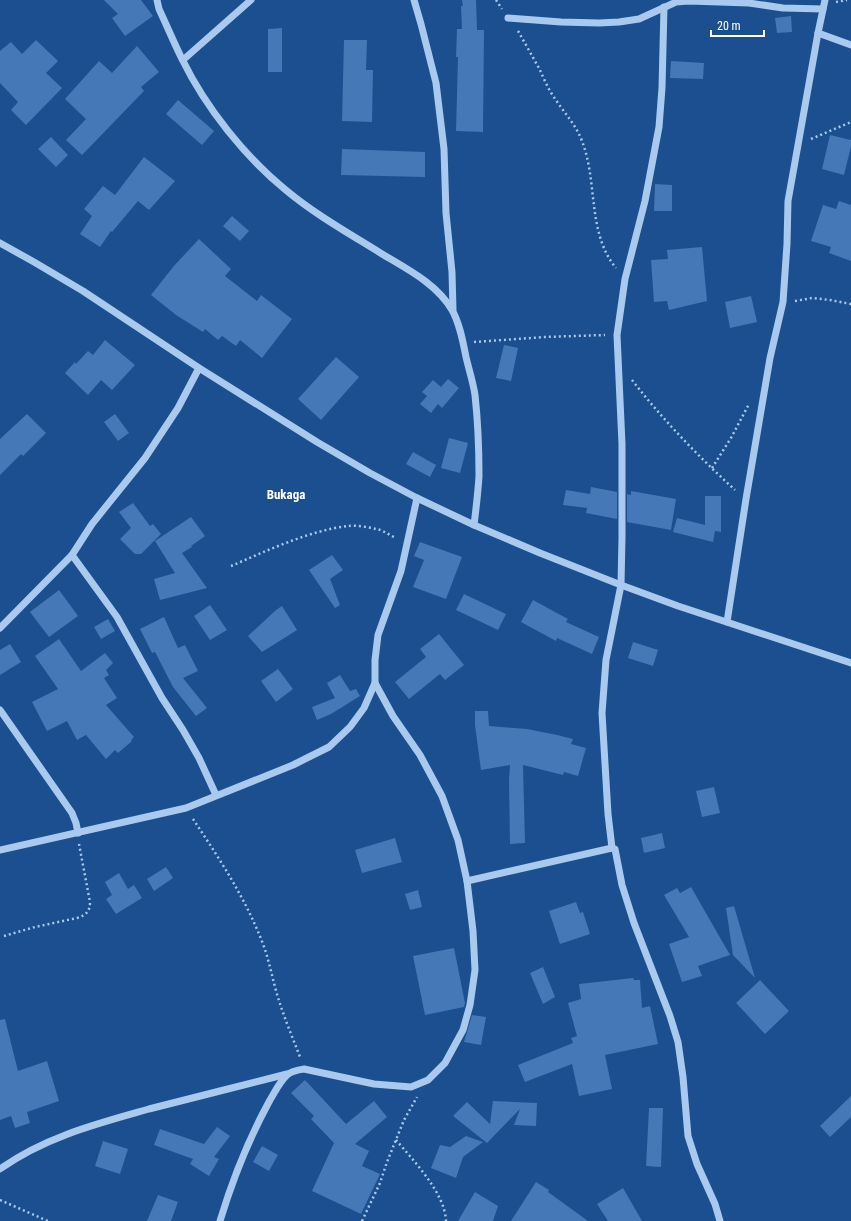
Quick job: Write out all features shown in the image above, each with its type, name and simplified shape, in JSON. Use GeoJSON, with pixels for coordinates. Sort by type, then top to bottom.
{"type":"FeatureCollection","features":[{"type":"Feature","properties":{"kind":"street"},"geometry":{"type":"LineString","coordinates":[[157,0],[159,9],[183,60],[217,116],[245,152],[287,191],[333,224],[416,275],[434,289],[453,311],[459,326],[474,394],[478,439],[479,478],[474,525]]}},
{"type":"Feature","properties":{"kind":"street"},"geometry":{"type":"LineString","coordinates":[[183,60],[251,0]]}},
{"type":"Feature","properties":{"kind":"street"},"geometry":{"type":"LineString","coordinates":[[414,0],[436,83],[444,149],[446,213],[452,272],[453,311]]}},
{"type":"Feature","properties":{"kind":"street"},"geometry":{"type":"LineString","coordinates":[[727,622],[770,358],[783,302],[788,201],[825,0]]}},
{"type":"Feature","properties":{"kind":"street"},"geometry":{"type":"LineString","coordinates":[[508,18],[561,22],[619,22],[638,19],[676,1],[749,3],[783,8],[823,9]]}},
{"type":"Feature","properties":{"kind":"street"},"geometry":{"type":"LineString","coordinates":[[664,7],[662,88],[659,127],[645,201],[625,279],[617,335],[621,397],[622,489],[620,585],[606,660],[602,713],[607,806],[612,848],[615,849],[622,885],[634,923],[670,1016],[678,1042],[683,1077],[688,1136],[697,1164],[715,1204],[720,1221]]}},
{"type":"Feature","properties":{"kind":"street"},"geometry":{"type":"LineString","coordinates":[[818,33],[851,45]]}},
{"type":"Feature","properties":{"kind":"street"},"geometry":{"type":"LineString","coordinates":[[0,243],[83,291],[199,368],[317,442],[417,498],[474,525],[620,585],[678,606],[851,663]]}},
{"type":"Feature","properties":{"kind":"street"},"geometry":{"type":"LineString","coordinates":[[0,628],[72,555],[92,524],[150,452],[178,408],[199,368]]}},
{"type":"Feature","properties":{"kind":"street"},"geometry":{"type":"LineString","coordinates":[[0,850],[186,808],[293,765],[329,747],[350,727],[364,708],[375,683],[375,660],[378,635],[401,571],[417,498]]}},
{"type":"Feature","properties":{"kind":"street"},"geometry":{"type":"LineString","coordinates":[[72,555],[117,617],[162,698],[183,730],[216,795]]}},
{"type":"Feature","properties":{"kind":"street"},"geometry":{"type":"LineString","coordinates":[[0,1169],[12,1160],[37,1146],[58,1137],[109,1120],[287,1074],[295,1070],[304,1069],[374,1084],[411,1086],[428,1080],[445,1064],[463,1030],[470,1005],[475,970],[473,931],[467,881],[458,840],[442,796],[420,755],[393,716],[375,683]]}},
{"type":"Feature","properties":{"kind":"street"},"geometry":{"type":"LineString","coordinates":[[0,710],[72,813],[78,833]]}},
{"type":"Feature","properties":{"kind":"street"},"geometry":{"type":"LineString","coordinates":[[467,881],[612,848]]}},
{"type":"Feature","properties":{"kind":"street"},"geometry":{"type":"LineString","coordinates":[[220,1221],[229,1189],[246,1146],[259,1120],[287,1074]]}},
{"type":"Feature","properties":{"kind":"path"},"geometry":{"type":"LineString","coordinates":[[496,0],[517,30],[556,100],[573,122],[582,140],[590,165],[596,221],[602,242],[609,260],[625,279]]}},
{"type":"Feature","properties":{"kind":"path"},"geometry":{"type":"LineString","coordinates":[[798,144],[851,122]]}},
{"type":"Feature","properties":{"kind":"path"},"geometry":{"type":"LineString","coordinates":[[783,302],[812,298],[851,304]]}},
{"type":"Feature","properties":{"kind":"path"},"geometry":{"type":"LineString","coordinates":[[463,343],[588,335],[617,335]]}},
{"type":"Feature","properties":{"kind":"path"},"geometry":{"type":"LineString","coordinates":[[619,364],[666,422],[712,468],[746,499]]}},
{"type":"Feature","properties":{"kind":"path"},"geometry":{"type":"LineString","coordinates":[[712,468],[750,402]]}},
{"type":"Feature","properties":{"kind":"path"},"geometry":{"type":"LineString","coordinates":[[231,566],[302,537],[326,530],[349,526],[377,529],[408,544]]}},
{"type":"Feature","properties":{"kind":"path"},"geometry":{"type":"LineString","coordinates":[[186,808],[212,848],[254,922],[264,945],[277,994],[304,1069]]}},
{"type":"Feature","properties":{"kind":"path"},"geometry":{"type":"LineString","coordinates":[[4,936],[83,916],[89,910],[90,902],[78,833]]}},
{"type":"Feature","properties":{"kind":"path"},"geometry":{"type":"LineString","coordinates":[[362,1221],[380,1183],[404,1120],[428,1080]]}},
{"type":"Feature","properties":{"kind":"path"},"geometry":{"type":"LineString","coordinates":[[396,1140],[428,1179],[438,1196],[446,1215],[446,1221]]}},
{"type":"Feature","properties":{"kind":"path"},"geometry":{"type":"LineString","coordinates":[[0,1200],[48,1221]]}},
{"type":"Feature","properties":{"kind":"building"},"geometry":{"type":"Polygon","coordinates":[[[104,0],[141,0],[153,16],[125,36],[112,18],[118,14],[104,0]]]}},
{"type":"Feature","properties":{"kind":"building"},"geometry":{"type":"Polygon","coordinates":[[[462,0],[476,0],[477,30],[484,30],[483,132],[456,131],[458,57],[456,57],[457,29],[462,29],[462,0]]]}},
{"type":"Feature","properties":{"kind":"building"},"geometry":{"type":"Polygon","coordinates":[[[791,16],[792,32],[777,33],[775,18],[791,16]]]}},
{"type":"Feature","properties":{"kind":"building"},"geometry":{"type":"Polygon","coordinates":[[[282,28],[282,72],[268,72],[268,29],[282,28]]]}},
{"type":"Feature","properties":{"kind":"building"},"geometry":{"type":"Polygon","coordinates":[[[36,40],[58,61],[46,73],[62,88],[26,125],[11,110],[18,102],[0,83],[0,51],[11,42],[22,54],[36,40]]]}},
{"type":"Feature","properties":{"kind":"building"},"geometry":{"type":"Polygon","coordinates":[[[344,40],[367,40],[366,70],[373,70],[372,122],[342,121],[344,40]]]}},
{"type":"Feature","properties":{"kind":"building"},"geometry":{"type":"Polygon","coordinates":[[[137,46],[159,72],[141,87],[144,91],[82,155],[66,140],[86,119],[65,99],[99,61],[112,73],[137,46]]]}},
{"type":"Feature","properties":{"kind":"building"},"geometry":{"type":"Polygon","coordinates":[[[671,61],[704,63],[703,79],[670,78],[671,61]]]}},
{"type":"Feature","properties":{"kind":"building"},"geometry":{"type":"Polygon","coordinates":[[[178,100],[214,131],[202,145],[166,114],[178,100]]]}},
{"type":"Feature","properties":{"kind":"building"},"geometry":{"type":"Polygon","coordinates":[[[830,135],[851,140],[844,175],[822,169],[830,135]]]}},
{"type":"Feature","properties":{"kind":"building"},"geometry":{"type":"Polygon","coordinates":[[[51,137],[68,155],[56,167],[38,149],[51,137]]]}},
{"type":"Feature","properties":{"kind":"building"},"geometry":{"type":"Polygon","coordinates":[[[342,149],[425,152],[425,177],[341,175],[342,149]]]}},
{"type":"Feature","properties":{"kind":"building"},"geometry":{"type":"Polygon","coordinates":[[[144,157],[175,181],[149,210],[138,201],[112,232],[111,231],[100,247],[80,234],[92,216],[84,209],[103,186],[115,195],[144,157]]]}},
{"type":"Feature","properties":{"kind":"building"},"geometry":{"type":"Polygon","coordinates":[[[655,184],[672,185],[672,211],[654,211],[655,184]]]}},
{"type":"Feature","properties":{"kind":"building"},"geometry":{"type":"Polygon","coordinates":[[[839,201],[851,205],[851,261],[829,253],[831,247],[811,241],[823,205],[836,209],[839,201]]]}},
{"type":"Feature","properties":{"kind":"building"},"geometry":{"type":"Polygon","coordinates":[[[232,216],[249,231],[240,241],[223,226],[232,216]]]}},
{"type":"Feature","properties":{"kind":"building"},"geometry":{"type":"Polygon","coordinates":[[[199,239],[231,269],[225,276],[257,301],[261,295],[292,319],[262,358],[240,340],[236,346],[222,336],[218,340],[205,329],[203,332],[176,315],[151,295],[173,267],[199,239]]]}},
{"type":"Feature","properties":{"kind":"building"},"geometry":{"type":"Polygon","coordinates":[[[702,247],[707,301],[669,310],[667,301],[654,302],[651,260],[668,259],[667,250],[702,247]]]}},
{"type":"Feature","properties":{"kind":"building"},"geometry":{"type":"Polygon","coordinates":[[[751,296],[757,322],[730,328],[725,302],[751,296]]]}},
{"type":"Feature","properties":{"kind":"building"},"geometry":{"type":"Polygon","coordinates":[[[105,340],[135,365],[112,390],[101,380],[88,395],[65,373],[88,351],[93,355],[105,340]]]}},
{"type":"Feature","properties":{"kind":"building"},"geometry":{"type":"Polygon","coordinates":[[[504,345],[518,348],[511,381],[496,378],[504,345]]]}},
{"type":"Feature","properties":{"kind":"building"},"geometry":{"type":"Polygon","coordinates":[[[336,357],[359,377],[321,420],[298,399],[336,357]]]}},
{"type":"Feature","properties":{"kind":"building"},"geometry":{"type":"Polygon","coordinates":[[[448,379],[459,388],[442,408],[438,404],[431,413],[420,404],[427,396],[422,392],[433,380],[441,387],[448,379]]]}},
{"type":"Feature","properties":{"kind":"building"},"geometry":{"type":"Polygon","coordinates":[[[27,414],[46,433],[23,456],[21,454],[0,475],[0,439],[27,414]]]}},
{"type":"Feature","properties":{"kind":"building"},"geometry":{"type":"Polygon","coordinates":[[[115,414],[129,433],[118,441],[104,422],[115,414]]]}},
{"type":"Feature","properties":{"kind":"building"},"geometry":{"type":"Polygon","coordinates":[[[449,438],[468,443],[460,473],[441,468],[449,438]]]}},
{"type":"Feature","properties":{"kind":"building"},"geometry":{"type":"Polygon","coordinates":[[[413,452],[436,465],[430,477],[406,464],[413,452]]]}},
{"type":"Feature","properties":{"kind":"building"},"geometry":{"type":"Polygon","coordinates":[[[591,487],[617,492],[617,519],[586,513],[587,508],[563,505],[566,490],[590,494],[591,487]]]}},
{"type":"Feature","properties":{"kind":"building"},"geometry":{"type":"Polygon","coordinates":[[[631,491],[676,499],[671,530],[627,522],[627,494],[631,495],[631,491]]]}},
{"type":"Feature","properties":{"kind":"building"},"geometry":{"type":"Polygon","coordinates":[[[705,496],[721,496],[721,532],[715,531],[713,542],[673,532],[677,518],[705,525],[705,496]]]}},
{"type":"Feature","properties":{"kind":"building"},"geometry":{"type":"Polygon","coordinates":[[[133,503],[150,526],[153,524],[161,534],[141,554],[135,554],[120,539],[131,528],[119,512],[133,503]]]}},
{"type":"Feature","properties":{"kind":"building"},"geometry":{"type":"Polygon","coordinates":[[[191,517],[205,536],[182,553],[207,588],[160,600],[154,579],[175,573],[155,541],[191,517]]]}},
{"type":"Feature","properties":{"kind":"building"},"geometry":{"type":"Polygon","coordinates":[[[420,542],[462,557],[446,599],[413,587],[424,560],[414,556],[420,542]]]}},
{"type":"Feature","properties":{"kind":"building"},"geometry":{"type":"Polygon","coordinates":[[[332,555],[343,570],[330,579],[340,605],[335,608],[309,570],[332,555]]]}},
{"type":"Feature","properties":{"kind":"building"},"geometry":{"type":"Polygon","coordinates":[[[59,590],[78,616],[49,637],[30,612],[59,590]]]}},
{"type":"Feature","properties":{"kind":"building"},"geometry":{"type":"Polygon","coordinates":[[[464,594],[506,614],[498,630],[456,610],[464,594]]]}},
{"type":"Feature","properties":{"kind":"building"},"geometry":{"type":"Polygon","coordinates":[[[533,600],[568,619],[566,622],[599,637],[592,654],[557,638],[556,641],[521,622],[533,600]]]}},
{"type":"Feature","properties":{"kind":"building"},"geometry":{"type":"Polygon","coordinates":[[[210,605],[227,630],[210,640],[194,616],[210,605]]]}},
{"type":"Feature","properties":{"kind":"building"},"geometry":{"type":"Polygon","coordinates":[[[282,606],[297,630],[262,652],[248,636],[282,606]]]}},
{"type":"Feature","properties":{"kind":"building"},"geometry":{"type":"Polygon","coordinates":[[[164,617],[178,648],[185,645],[198,671],[183,678],[207,708],[196,716],[173,687],[155,652],[152,653],[140,629],[164,617]]]}},
{"type":"Feature","properties":{"kind":"building"},"geometry":{"type":"Polygon","coordinates":[[[108,619],[115,631],[101,639],[94,627],[108,619]]]}},
{"type":"Feature","properties":{"kind":"building"},"geometry":{"type":"Polygon","coordinates":[[[439,634],[464,665],[445,680],[440,674],[409,699],[395,682],[426,657],[420,649],[439,634]]]}},
{"type":"Feature","properties":{"kind":"building"},"geometry":{"type":"Polygon","coordinates":[[[59,639],[81,671],[105,653],[113,663],[106,670],[109,675],[104,678],[117,698],[106,705],[134,737],[131,740],[132,741],[118,753],[115,750],[106,759],[86,735],[77,740],[67,721],[47,731],[32,702],[58,689],[35,656],[59,639]]]}},
{"type":"Feature","properties":{"kind":"building"},"geometry":{"type":"Polygon","coordinates":[[[633,642],[658,650],[653,666],[628,658],[633,642]]]}},
{"type":"Feature","properties":{"kind":"building"},"geometry":{"type":"Polygon","coordinates":[[[10,644],[21,662],[0,675],[0,650],[10,644]]]}},
{"type":"Feature","properties":{"kind":"building"},"geometry":{"type":"Polygon","coordinates":[[[278,669],[293,689],[276,702],[261,681],[278,669]]]}},
{"type":"Feature","properties":{"kind":"building"},"geometry":{"type":"Polygon","coordinates":[[[340,675],[350,691],[356,689],[360,696],[331,714],[317,720],[312,707],[335,698],[327,683],[340,675]]]}},
{"type":"Feature","properties":{"kind":"building"},"geometry":{"type":"Polygon","coordinates":[[[475,711],[488,711],[489,726],[527,729],[557,735],[573,739],[571,744],[586,748],[578,776],[564,772],[563,775],[523,765],[525,843],[510,844],[510,765],[481,770],[475,725],[475,711]]]}},
{"type":"Feature","properties":{"kind":"building"},"geometry":{"type":"Polygon","coordinates":[[[714,787],[720,813],[702,817],[696,791],[714,787]]]}},
{"type":"Feature","properties":{"kind":"building"},"geometry":{"type":"Polygon","coordinates":[[[662,833],[665,848],[644,853],[641,838],[662,833]]]}},
{"type":"Feature","properties":{"kind":"building"},"geometry":{"type":"Polygon","coordinates":[[[395,838],[402,862],[362,873],[355,850],[395,838]]]}},
{"type":"Feature","properties":{"kind":"building"},"geometry":{"type":"Polygon","coordinates":[[[166,867],[173,878],[154,891],[147,879],[166,867]]]}},
{"type":"Feature","properties":{"kind":"building"},"geometry":{"type":"Polygon","coordinates":[[[119,873],[128,889],[134,885],[142,898],[116,914],[106,899],[112,895],[105,882],[119,873]]]}},
{"type":"Feature","properties":{"kind":"building"},"geometry":{"type":"Polygon","coordinates":[[[691,887],[730,955],[698,966],[702,976],[682,982],[669,944],[689,937],[664,895],[677,888],[680,893],[691,887]]]}},
{"type":"Feature","properties":{"kind":"building"},"geometry":{"type":"Polygon","coordinates":[[[418,890],[422,907],[410,910],[405,894],[418,890]]]}},
{"type":"Feature","properties":{"kind":"building"},"geometry":{"type":"Polygon","coordinates":[[[576,902],[580,913],[583,912],[590,934],[560,944],[549,911],[576,902]]]}},
{"type":"Feature","properties":{"kind":"building"},"geometry":{"type":"Polygon","coordinates":[[[734,906],[755,978],[733,955],[726,908],[734,906]]]}},
{"type":"Feature","properties":{"kind":"building"},"geometry":{"type":"Polygon","coordinates":[[[454,948],[465,1003],[464,1007],[425,1015],[413,956],[454,948]]]}},
{"type":"Feature","properties":{"kind":"building"},"geometry":{"type":"Polygon","coordinates":[[[543,967],[555,997],[543,1004],[530,973],[543,967]]]}},
{"type":"Feature","properties":{"kind":"building"},"geometry":{"type":"Polygon","coordinates":[[[633,978],[634,980],[640,980],[642,1008],[650,1006],[658,1044],[605,1055],[612,1089],[579,1096],[572,1064],[525,1082],[518,1065],[573,1043],[571,1038],[577,1036],[568,1003],[581,999],[579,984],[633,978]]]}},
{"type":"Feature","properties":{"kind":"building"},"geometry":{"type":"Polygon","coordinates":[[[760,980],[789,1011],[765,1034],[736,1003],[760,980]]]}},
{"type":"Feature","properties":{"kind":"building"},"geometry":{"type":"Polygon","coordinates":[[[472,1015],[486,1017],[481,1045],[464,1042],[472,1015]]]}},
{"type":"Feature","properties":{"kind":"building"},"geometry":{"type":"Polygon","coordinates":[[[5,1019],[18,1071],[47,1061],[59,1101],[27,1112],[30,1123],[15,1128],[11,1116],[0,1120],[0,1020],[5,1019]]]}},
{"type":"Feature","properties":{"kind":"building"},"geometry":{"type":"Polygon","coordinates":[[[305,1080],[346,1124],[374,1101],[387,1117],[355,1144],[369,1151],[362,1166],[380,1174],[361,1214],[312,1191],[334,1143],[311,1119],[314,1116],[291,1093],[305,1080]]]}},
{"type":"Feature","properties":{"kind":"building"},"geometry":{"type":"Polygon","coordinates":[[[851,1096],[851,1117],[830,1137],[820,1126],[851,1096]]]}},
{"type":"Feature","properties":{"kind":"building"},"geometry":{"type":"Polygon","coordinates":[[[493,1101],[537,1103],[536,1126],[514,1125],[520,1109],[487,1143],[453,1116],[467,1102],[490,1124],[493,1101]]]}},
{"type":"Feature","properties":{"kind":"building"},"geometry":{"type":"Polygon","coordinates":[[[649,1108],[663,1108],[661,1167],[646,1166],[649,1108]]]}},
{"type":"Feature","properties":{"kind":"building"},"geometry":{"type":"Polygon","coordinates":[[[217,1127],[230,1136],[214,1157],[219,1159],[209,1176],[190,1164],[193,1159],[154,1145],[160,1129],[204,1144],[217,1127]]]}},
{"type":"Feature","properties":{"kind":"building"},"geometry":{"type":"Polygon","coordinates":[[[466,1136],[483,1142],[463,1157],[456,1178],[431,1168],[440,1145],[450,1147],[466,1136]]]}},
{"type":"Feature","properties":{"kind":"building"},"geometry":{"type":"Polygon","coordinates":[[[103,1141],[128,1149],[120,1174],[95,1166],[103,1141]]]}},
{"type":"Feature","properties":{"kind":"building"},"geometry":{"type":"Polygon","coordinates":[[[262,1146],[278,1155],[269,1171],[253,1162],[262,1146]]]}},
{"type":"Feature","properties":{"kind":"building"},"geometry":{"type":"Polygon","coordinates":[[[536,1182],[549,1190],[548,1192],[588,1221],[511,1221],[536,1182]]]}},
{"type":"Feature","properties":{"kind":"building"},"geometry":{"type":"Polygon","coordinates":[[[623,1188],[642,1221],[608,1221],[597,1204],[623,1188]]]}},
{"type":"Feature","properties":{"kind":"building"},"geometry":{"type":"Polygon","coordinates":[[[475,1192],[498,1206],[493,1221],[458,1221],[475,1192]]]}},
{"type":"Feature","properties":{"kind":"building"},"geometry":{"type":"Polygon","coordinates":[[[158,1195],[178,1202],[171,1221],[147,1221],[158,1195]]]}},
{"type":"Feature","properties":{"kind":"district","name":"Bukaga"},"geometry":{"type":"Point","coordinates":[286,494]}}]}
